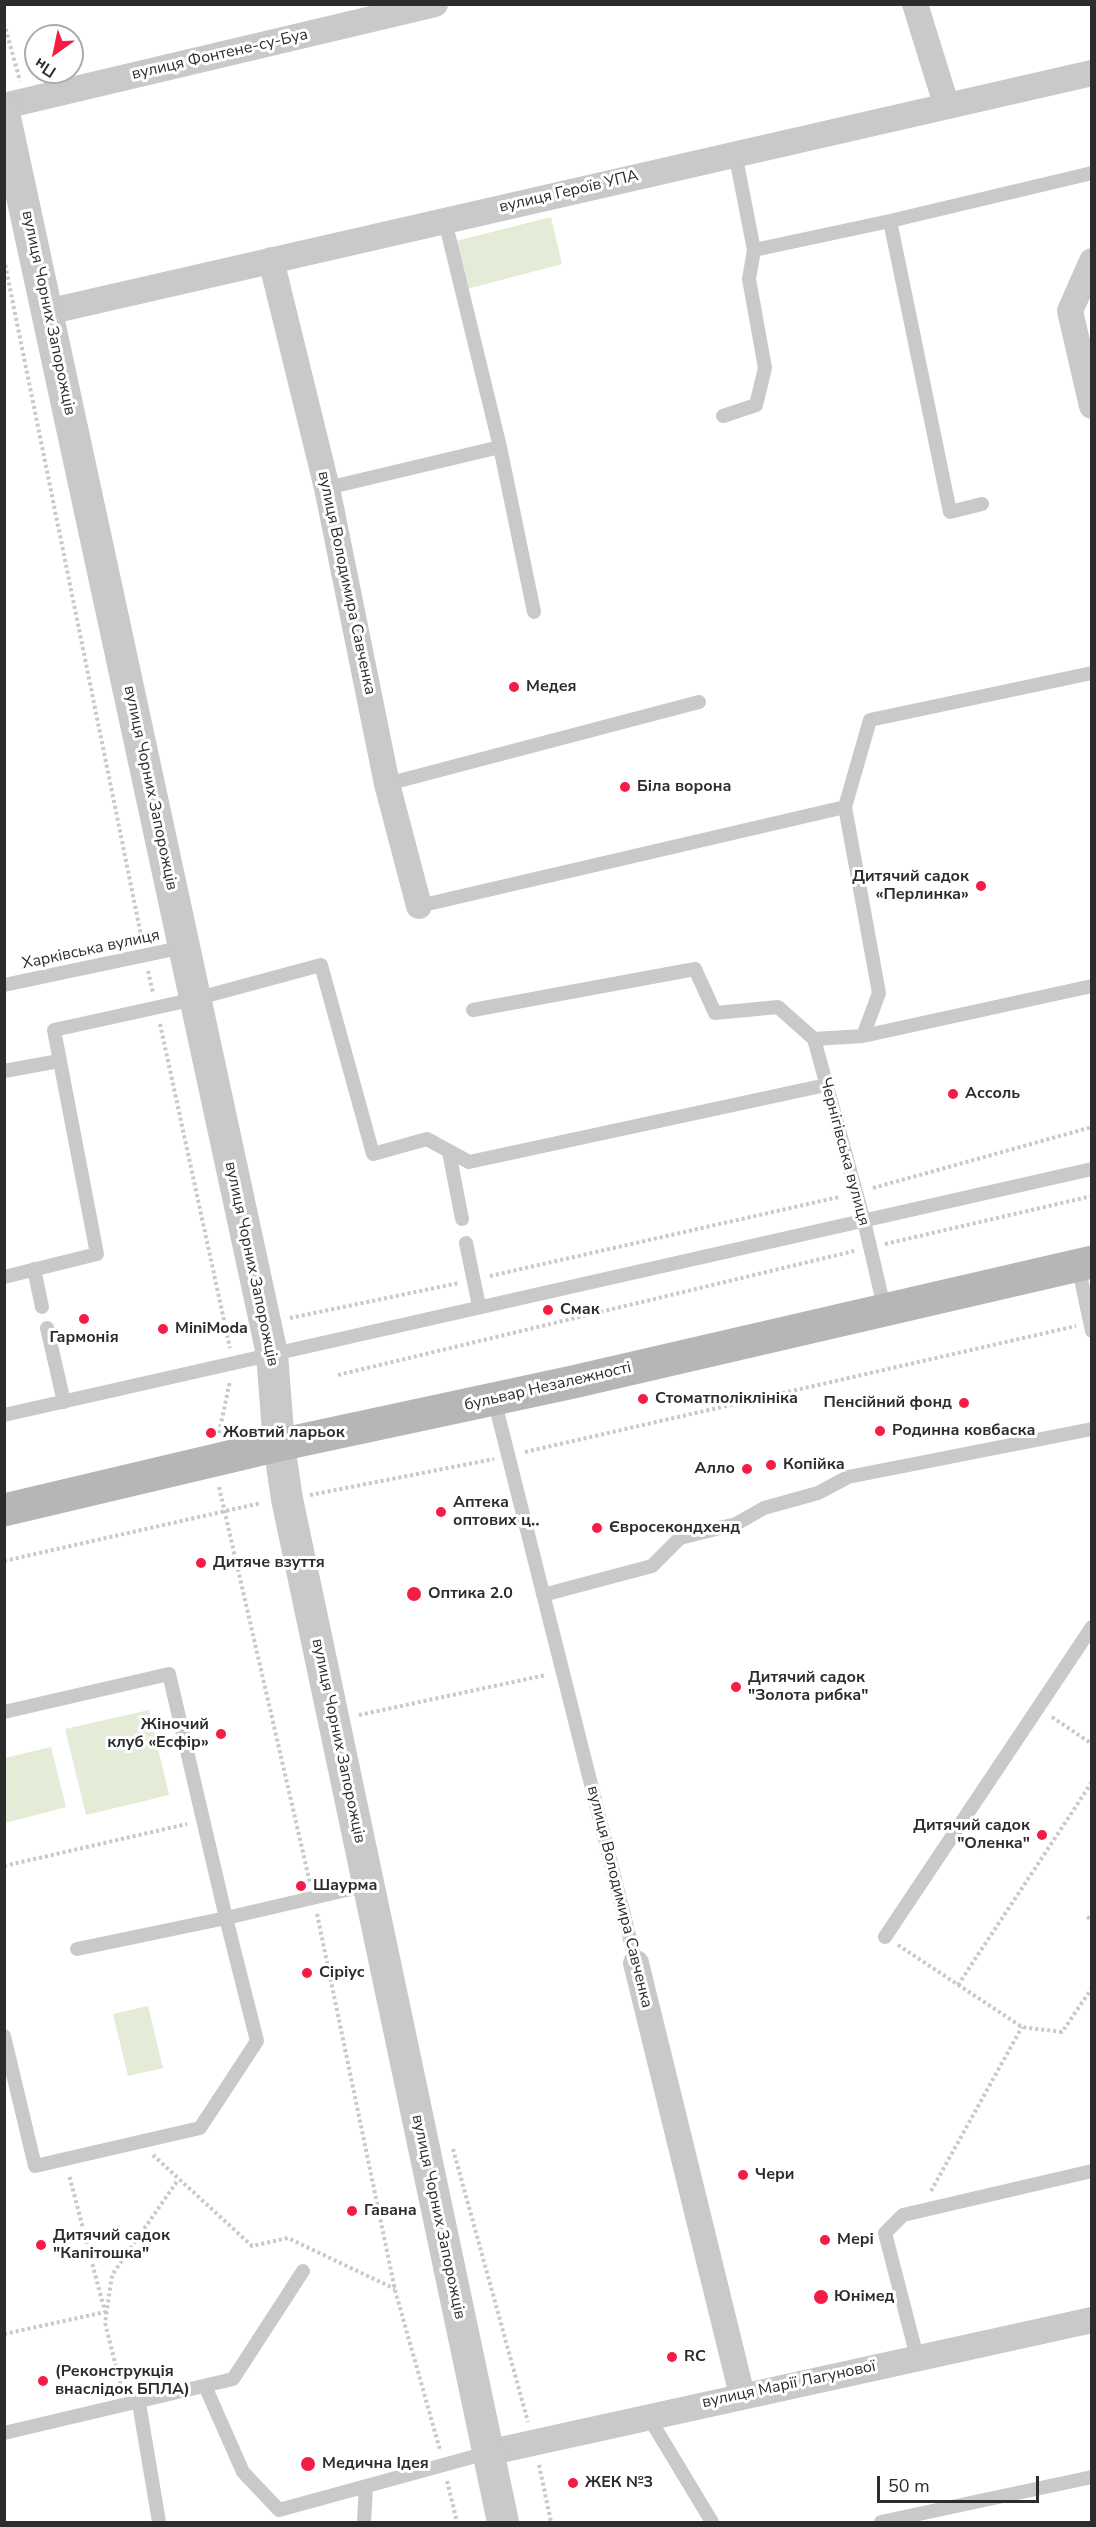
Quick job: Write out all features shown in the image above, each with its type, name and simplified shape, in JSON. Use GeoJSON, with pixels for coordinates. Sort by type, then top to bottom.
{"type":"FeatureCollection","features":[{"type":"Feature","properties":{"kind":"main road","name":"бульвар Незалежності"},"geometry":{"type":"LineString","coordinates":[[4,1510],[279,1445],[494,1399],[1085,1264]]}},
{"type":"Feature","properties":{"kind":"street","name":"вулиця Фонтене-су-Буа"},"geometry":{"type":"LineString","coordinates":[[4,106],[435,4]]}},
{"type":"Feature","properties":{"kind":"street"},"geometry":{"type":"LineString","coordinates":[[915,4],[946,104]]}},
{"type":"Feature","properties":{"kind":"street","name":"вулиця Героїв УПА"},"geometry":{"type":"LineString","coordinates":[[47,312],[946,104],[1091,77]]}},
{"type":"Feature","properties":{"kind":"street","name":"вулиця Чорних Запорожців"},"geometry":{"type":"LineString","coordinates":[[4,113],[272,1354],[279,1445],[287,1499],[503,2523]]}},
{"type":"Feature","properties":{"kind":"street","name":"вулиця Володимира Савченка"},"geometry":{"type":"LineString","coordinates":[[271,260],[327,488],[387,784],[419,906]]}},
{"type":"Feature","properties":{"kind":"street"},"geometry":{"type":"LineString","coordinates":[[1092,261],[1070,311],[1092,406]]}},
{"type":"Feature","properties":{"kind":"street","name":"вулиця Володимира Савченка"},"geometry":{"type":"LineString","coordinates":[[636,1963],[742,2395]]}},
{"type":"Feature","properties":{"kind":"street","name":"вулиця Марії Лагунової"},"geometry":{"type":"LineString","coordinates":[[487,2453],[742,2395],[1092,2320]]}},
{"type":"Feature","properties":{"kind":"lane"},"geometry":{"type":"LineString","coordinates":[[723,416],[756,405],[765,368],[749,279],[754,250],[735,153]]}},
{"type":"Feature","properties":{"kind":"lane"},"geometry":{"type":"LineString","coordinates":[[754,250],[890,221],[1092,173]]}},
{"type":"Feature","properties":{"kind":"lane"},"geometry":{"type":"LineString","coordinates":[[445,221],[500,447],[534,612]]}},
{"type":"Feature","properties":{"kind":"lane"},"geometry":{"type":"LineString","coordinates":[[890,221],[950,512],[981,504]]}},
{"type":"Feature","properties":{"kind":"lane"},"geometry":{"type":"LineString","coordinates":[[327,488],[500,447]]}},
{"type":"Feature","properties":{"kind":"lane"},"geometry":{"type":"LineString","coordinates":[[863,1036],[879,993],[845,807],[870,720],[1092,673]]}},
{"type":"Feature","properties":{"kind":"lane"},"geometry":{"type":"LineString","coordinates":[[387,784],[699,702]]}},
{"type":"Feature","properties":{"kind":"lane"},"geometry":{"type":"LineString","coordinates":[[419,906],[845,807]]}},
{"type":"Feature","properties":{"kind":"lane","name":"Харківська вулиця"},"geometry":{"type":"LineString","coordinates":[[4,985],[184,947]]}},
{"type":"Feature","properties":{"kind":"lane"},"geometry":{"type":"LineString","coordinates":[[4,1276],[96,1254],[54,1030],[195,999],[321,965],[373,1154],[427,1139],[469,1162],[826,1085]]}},
{"type":"Feature","properties":{"kind":"lane"},"geometry":{"type":"LineString","coordinates":[[473,1010],[695,969],[715,1013],[778,1007],[814,1040],[863,1036],[1092,986]]}},
{"type":"Feature","properties":{"kind":"lane","name":"Чернігівська вулиця"},"geometry":{"type":"LineString","coordinates":[[814,1040],[864,1221],[885,1311]]}},
{"type":"Feature","properties":{"kind":"lane"},"geometry":{"type":"LineString","coordinates":[[4,1071],[59,1061]]}},
{"type":"Feature","properties":{"kind":"lane"},"geometry":{"type":"LineString","coordinates":[[449,1152],[462,1219]]}},
{"type":"Feature","properties":{"kind":"lane"},"geometry":{"type":"LineString","coordinates":[[4,1415],[1092,1169]]}},
{"type":"Feature","properties":{"kind":"lane"},"geometry":{"type":"LineString","coordinates":[[466,1243],[479,1306]]}},
{"type":"Feature","properties":{"kind":"lane"},"geometry":{"type":"LineString","coordinates":[[1085,1264],[1090,1327]]}},
{"type":"Feature","properties":{"kind":"lane"},"geometry":{"type":"LineString","coordinates":[[34,1269],[42,1307]]}},
{"type":"Feature","properties":{"kind":"lane"},"geometry":{"type":"LineString","coordinates":[[47,1328],[64,1402]]}},
{"type":"Feature","properties":{"kind":"lane","name":"вулиця Володимира Савченка"},"geometry":{"type":"LineString","coordinates":[[494,1399],[636,1963]]}},
{"type":"Feature","properties":{"kind":"lane"},"geometry":{"type":"LineString","coordinates":[[543,1594],[652,1566],[680,1538],[736,1524],[764,1508],[818,1493],[848,1477],[1092,1429]]}},
{"type":"Feature","properties":{"kind":"lane"},"geometry":{"type":"LineString","coordinates":[[885,1937],[1092,1627]]}},
{"type":"Feature","properties":{"kind":"lane"},"geometry":{"type":"LineString","coordinates":[[4,1712],[169,1674],[256,2041],[200,2128],[35,2166],[4,2036]]}},
{"type":"Feature","properties":{"kind":"lane"},"geometry":{"type":"LineString","coordinates":[[77,1949],[368,1885]]}},
{"type":"Feature","properties":{"kind":"lane"},"geometry":{"type":"LineString","coordinates":[[917,2357],[885,2233],[903,2215],[1092,2171]]}},
{"type":"Feature","properties":{"kind":"lane"},"geometry":{"type":"LineString","coordinates":[[4,2433],[233,2379],[303,2271]]}},
{"type":"Feature","properties":{"kind":"lane"},"geometry":{"type":"LineString","coordinates":[[205,2386],[243,2472],[279,2510],[487,2453]]}},
{"type":"Feature","properties":{"kind":"lane"},"geometry":{"type":"LineString","coordinates":[[133,2404],[159,2523]]}},
{"type":"Feature","properties":{"kind":"lane"},"geometry":{"type":"LineString","coordinates":[[648,2416],[712,2523]]}},
{"type":"Feature","properties":{"kind":"lane"},"geometry":{"type":"LineString","coordinates":[[881,2523],[1092,2477]]}},
{"type":"Feature","properties":{"kind":"lane"},"geometry":{"type":"LineString","coordinates":[[364,2523],[366,2486]]}},
{"type":"Feature","properties":{"kind":"path"},"geometry":{"type":"LineString","coordinates":[[4,259],[145,956],[234,1362],[213,1461],[313,1898],[395,2290],[444,2465],[457,2523]]}},
{"type":"Feature","properties":{"kind":"path"},"geometry":{"type":"LineString","coordinates":[[265,1323],[473,1280],[856,1193],[1092,1127]]}},
{"type":"Feature","properties":{"kind":"path"},"geometry":{"type":"LineString","coordinates":[[338,1375],[1092,1196]]}},
{"type":"Feature","properties":{"kind":"path"},"geometry":{"type":"LineString","coordinates":[[4,1561],[224,1510],[508,1456],[1090,1327]]}},
{"type":"Feature","properties":{"kind":"path"},"geometry":{"type":"LineString","coordinates":[[333,1721],[564,1671]]}},
{"type":"Feature","properties":{"kind":"path"},"geometry":{"type":"LineString","coordinates":[[1038,1707],[1092,1744]]}},
{"type":"Feature","properties":{"kind":"path"},"geometry":{"type":"LineString","coordinates":[[958,1985],[1092,1782]]}},
{"type":"Feature","properties":{"kind":"path"},"geometry":{"type":"LineString","coordinates":[[4,1866],[203,1821]]}},
{"type":"Feature","properties":{"kind":"path"},"geometry":{"type":"LineString","coordinates":[[885,1937],[1022,2027],[1062,2032],[1092,1988]]}},
{"type":"Feature","properties":{"kind":"path"},"geometry":{"type":"LineString","coordinates":[[919,2212],[1022,2027]]}},
{"type":"Feature","properties":{"kind":"path"},"geometry":{"type":"LineString","coordinates":[[140,2142],[178,2180],[252,2246],[288,2238],[395,2290]]}},
{"type":"Feature","properties":{"kind":"path"},"geometry":{"type":"LineString","coordinates":[[66,2159],[105,2312]]}},
{"type":"Feature","properties":{"kind":"path"},"geometry":{"type":"LineString","coordinates":[[133,2404],[105,2323],[112,2275],[178,2180]]}},
{"type":"Feature","properties":{"kind":"path"},"geometry":{"type":"LineString","coordinates":[[4,2334],[105,2312]]}},
{"type":"Feature","properties":{"kind":"path"},"geometry":{"type":"LineString","coordinates":[[534,2442],[551,2523]]}},
{"type":"Feature","properties":{"kind":"green space"},"geometry":{"type":"Polygon","coordinates":[[[551,217],[562,264],[467,289],[456,241],[551,217]]]}},
{"type":"Feature","properties":{"kind":"green space"},"geometry":{"type":"Polygon","coordinates":[[[149,1710],[169,1795],[86,1815],[65,1729],[149,1710]]]}},
{"type":"Feature","properties":{"kind":"green space"},"geometry":{"type":"Polygon","coordinates":[[[51,1747],[66,1807],[5,1823],[5,1758],[51,1747]]]}},
{"type":"Feature","properties":{"kind":"green space"},"geometry":{"type":"Polygon","coordinates":[[[148,2006],[163,2068],[128,2076],[113,2014],[148,2006]]]}},
{"type":"Feature","properties":{"kind":"place","name":"Медея"},"geometry":{"type":"Point","coordinates":[514,687]}},
{"type":"Feature","properties":{"kind":"place","name":"Біла ворона"},"geometry":{"type":"Point","coordinates":[625,787]}},
{"type":"Feature","properties":{"kind":"place","name":"Дитячий садок «Перлинка»"},"geometry":{"type":"Point","coordinates":[981,886]}},
{"type":"Feature","properties":{"kind":"place","name":"Ассоль"},"geometry":{"type":"Point","coordinates":[953,1094]}},
{"type":"Feature","properties":{"kind":"place","name":"Смак"},"geometry":{"type":"Point","coordinates":[548,1310]}},
{"type":"Feature","properties":{"kind":"place","name":"Гармонія"},"geometry":{"type":"Point","coordinates":[84,1319]}},
{"type":"Feature","properties":{"kind":"place","name":"MiniModa"},"geometry":{"type":"Point","coordinates":[163,1329]}},
{"type":"Feature","properties":{"kind":"place","name":"Стоматполіклініка"},"geometry":{"type":"Point","coordinates":[643,1399]}},
{"type":"Feature","properties":{"kind":"place","name":"Пенсійний фонд"},"geometry":{"type":"Point","coordinates":[964,1403]}},
{"type":"Feature","properties":{"kind":"place","name":"Родинна ковбаска"},"geometry":{"type":"Point","coordinates":[880,1431]}},
{"type":"Feature","properties":{"kind":"place","name":"Жовтий ларьок"},"geometry":{"type":"Point","coordinates":[211,1433]}},
{"type":"Feature","properties":{"kind":"place","name":"Копійка"},"geometry":{"type":"Point","coordinates":[771,1465]}},
{"type":"Feature","properties":{"kind":"place","name":"Алло"},"geometry":{"type":"Point","coordinates":[747,1469]}},
{"type":"Feature","properties":{"kind":"place","name":"Аптека оптових ц‥"},"geometry":{"type":"Point","coordinates":[441,1512]}},
{"type":"Feature","properties":{"kind":"place","name":"Євросекондхенд"},"geometry":{"type":"Point","coordinates":[597,1528]}},
{"type":"Feature","properties":{"kind":"place","name":"Дитяче взуття"},"geometry":{"type":"Point","coordinates":[201,1563]}},
{"type":"Feature","properties":{"kind":"place","name":"Оптика 2.0"},"geometry":{"type":"Point","coordinates":[414,1594]}},
{"type":"Feature","properties":{"kind":"place","name":"Дитячий садок \"Золота рибка\""},"geometry":{"type":"Point","coordinates":[736,1687]}},
{"type":"Feature","properties":{"kind":"place","name":"Жіночий клуб «Есфір»"},"geometry":{"type":"Point","coordinates":[221,1734]}},
{"type":"Feature","properties":{"kind":"place","name":"Дитячий садок \"Оленка\""},"geometry":{"type":"Point","coordinates":[1042,1835]}},
{"type":"Feature","properties":{"kind":"place","name":"Шаурма"},"geometry":{"type":"Point","coordinates":[301,1886]}},
{"type":"Feature","properties":{"kind":"place","name":"Сіріус"},"geometry":{"type":"Point","coordinates":[307,1973]}},
{"type":"Feature","properties":{"kind":"place","name":"Чери"},"geometry":{"type":"Point","coordinates":[743,2175]}},
{"type":"Feature","properties":{"kind":"place","name":"Гавана"},"geometry":{"type":"Point","coordinates":[352,2211]}},
{"type":"Feature","properties":{"kind":"place","name":"Мері"},"geometry":{"type":"Point","coordinates":[825,2240]}},
{"type":"Feature","properties":{"kind":"place","name":"Дитячий садок \"Капітошка\""},"geometry":{"type":"Point","coordinates":[41,2245]}},
{"type":"Feature","properties":{"kind":"place","name":"Юнімед"},"geometry":{"type":"Point","coordinates":[821,2297]}},
{"type":"Feature","properties":{"kind":"place","name":"RC"},"geometry":{"type":"Point","coordinates":[672,2357]}},
{"type":"Feature","properties":{"kind":"place","name":"(Реконструкція внаслідок БПЛА)"},"geometry":{"type":"Point","coordinates":[43,2381]}},
{"type":"Feature","properties":{"kind":"place","name":"Медична Ідея"},"geometry":{"type":"Point","coordinates":[308,2464]}},
{"type":"Feature","properties":{"kind":"place","name":"ЖЕК №3"},"geometry":{"type":"Point","coordinates":[573,2483]}}]}
